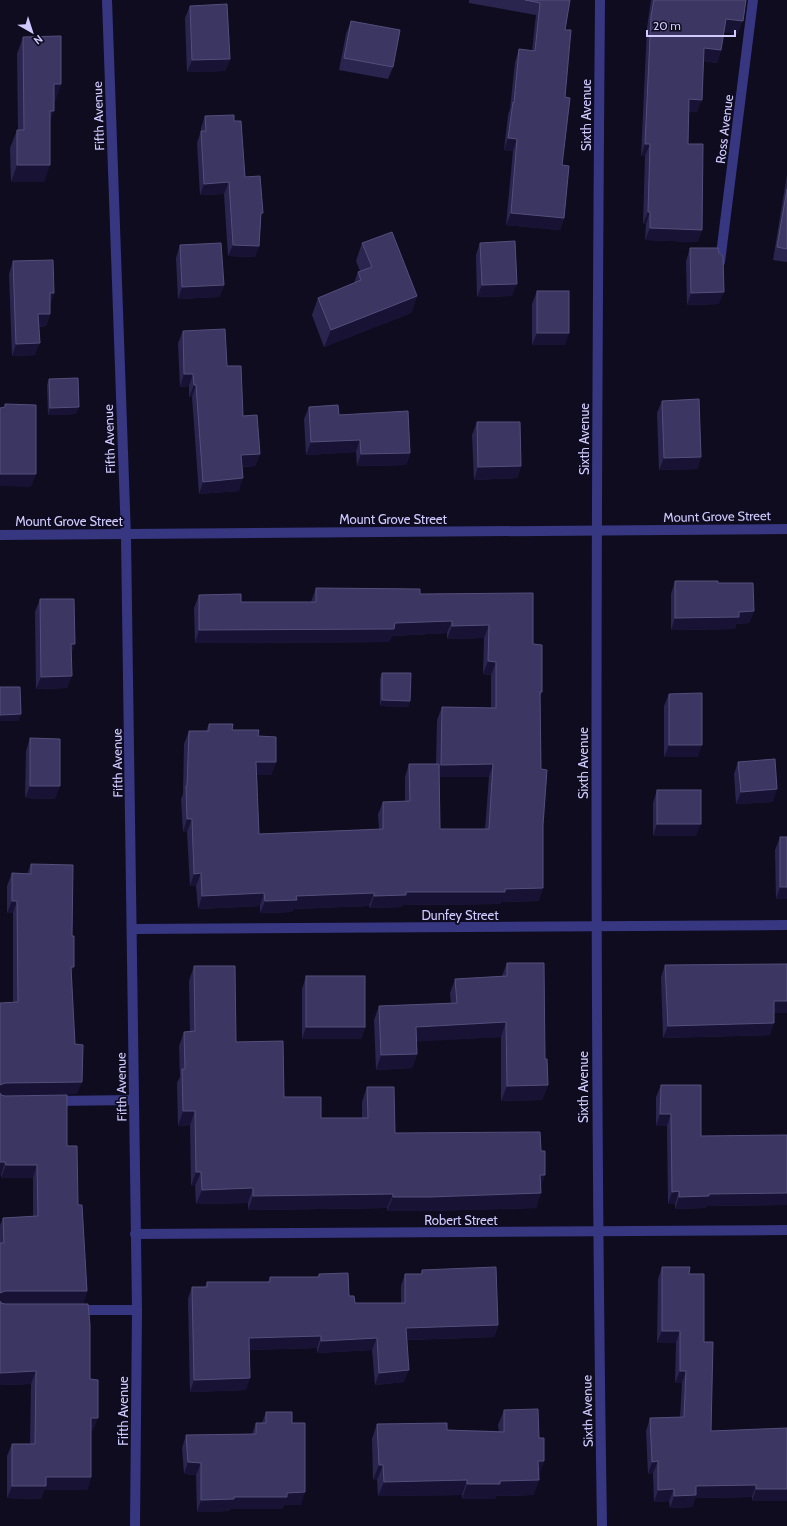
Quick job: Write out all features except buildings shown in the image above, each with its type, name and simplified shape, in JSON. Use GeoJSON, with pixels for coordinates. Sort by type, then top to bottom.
{"type":"FeatureCollection","features":[{"type":"Feature","properties":{"kind":"street","name":"Fifth Avenue"},"geometry":{"type":"LineString","coordinates":[[107,0],[126,534],[137,1310],[135,1526]]}},
{"type":"Feature","properties":{"kind":"street","name":"Sixth Avenue"},"geometry":{"type":"LineString","coordinates":[[600,0],[596,530],[596,928],[597,1232],[602,1526]]}},
{"type":"Feature","properties":{"kind":"street","name":"Ross Avenue"},"geometry":{"type":"LineString","coordinates":[[720,262],[753,0]]}},
{"type":"Feature","properties":{"kind":"street","name":"Mount Grove Street"},"geometry":{"type":"LineString","coordinates":[[0,535],[787,529]]}},
{"type":"Feature","properties":{"kind":"street","name":"Dunfey Street"},"geometry":{"type":"LineString","coordinates":[[132,930],[596,928],[787,925]]}},
{"type":"Feature","properties":{"kind":"street"},"geometry":{"type":"LineString","coordinates":[[47,1101],[134,1100]]}},
{"type":"Feature","properties":{"kind":"street","name":"Robert Street"},"geometry":{"type":"LineString","coordinates":[[135,1234],[787,1230]]}},
{"type":"Feature","properties":{"kind":"street"},"geometry":{"type":"LineString","coordinates":[[68,1310],[137,1310]]}}]}
